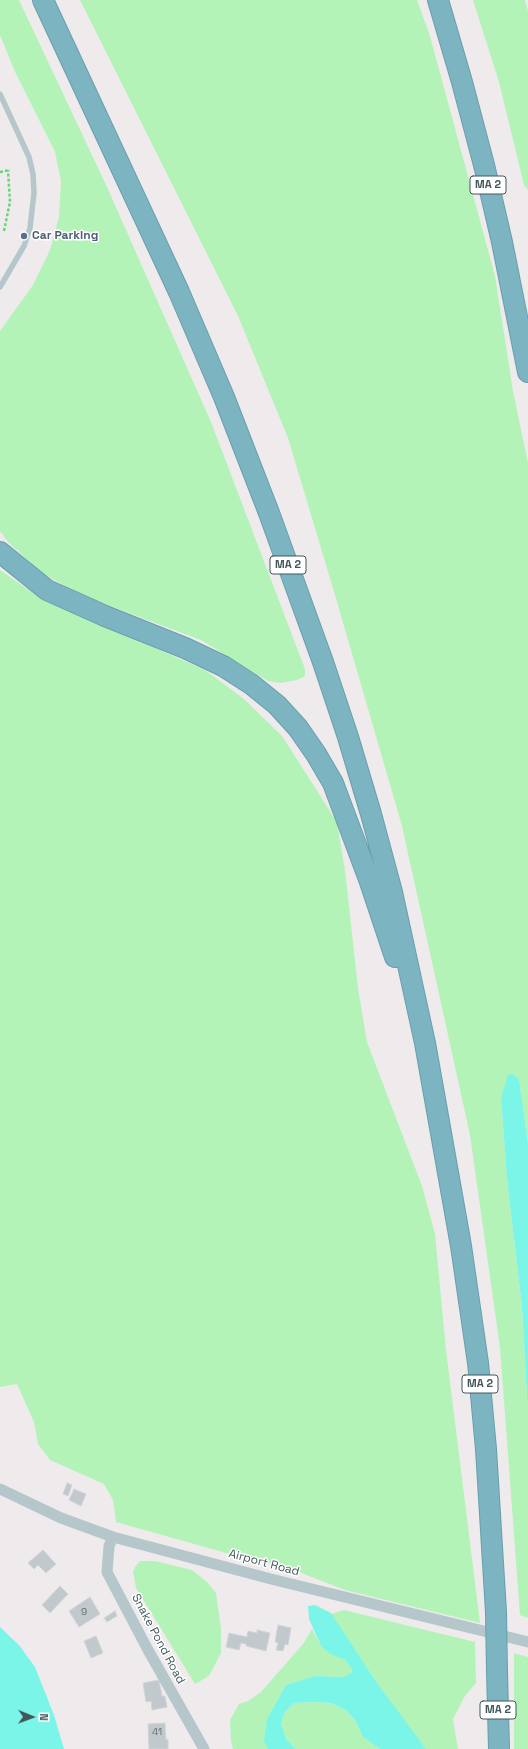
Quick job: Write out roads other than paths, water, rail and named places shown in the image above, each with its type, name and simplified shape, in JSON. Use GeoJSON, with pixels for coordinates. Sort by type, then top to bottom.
{"type":"FeatureCollection","features":[{"type":"Feature","properties":{"kind":"highway","name":"MA 2"},"geometry":{"type":"LineString","coordinates":[[43,0],[196,330],[224,397],[272,520],[323,662],[348,737],[371,814],[407,957],[428,1057],[455,1210],[478,1363],[486,1449],[496,1612],[499,1749]]}},
{"type":"Feature","properties":{"kind":"highway","name":"MA 2"},"geometry":{"type":"LineString","coordinates":[[438,0],[484,165],[502,242],[528,372]]}},
{"type":"Feature","properties":{"kind":"highway"},"geometry":{"type":"LineString","coordinates":[[0,552],[47,590],[105,616],[185,648],[223,666],[251,684],[277,705],[298,728],[316,754],[333,783],[350,826],[428,1057]]}},
{"type":"Feature","properties":{"kind":"street","name":"Airport Road"},"geometry":{"type":"LineString","coordinates":[[0,1489],[61,1518],[113,1537],[271,1579],[528,1642]]}},
{"type":"Feature","properties":{"kind":"street","name":"Snake Pond Road"},"geometry":{"type":"LineString","coordinates":[[113,1537],[109,1546],[107,1572],[148,1650],[204,1749]]}},
{"type":"Feature","properties":{"kind":"lane"},"geometry":{"type":"LineString","coordinates":[[0,94],[29,157],[33,174],[34,193],[30,228],[24,246],[0,287]]}},
{"type":"Feature","properties":{"kind":"water"},"geometry":{"type":"Polygon","coordinates":[[[512,1074],[519,1079],[528,1143],[528,1413],[522,1307],[507,1179],[501,1098],[508,1075],[512,1074]]]}},
{"type":"Feature","properties":{"kind":"water"},"geometry":{"type":"Polygon","coordinates":[[[315,1605],[331,1613],[377,1683],[426,1749],[380,1749],[363,1737],[355,1720],[347,1711],[331,1703],[315,1702],[294,1703],[285,1712],[281,1723],[286,1739],[296,1749],[268,1749],[264,1741],[267,1719],[286,1685],[315,1676],[343,1677],[352,1673],[351,1668],[345,1660],[329,1653],[321,1646],[309,1619],[308,1606],[315,1605]]]}},
{"type":"Feature","properties":{"kind":"water"},"geometry":{"type":"Polygon","coordinates":[[[0,1627],[19,1645],[35,1667],[54,1715],[64,1749],[0,1749],[0,1627]]]}},
{"type":"Feature","properties":{"kind":"place","name":"Car Parking"},"geometry":{"type":"Point","coordinates":[24,236]}}]}
